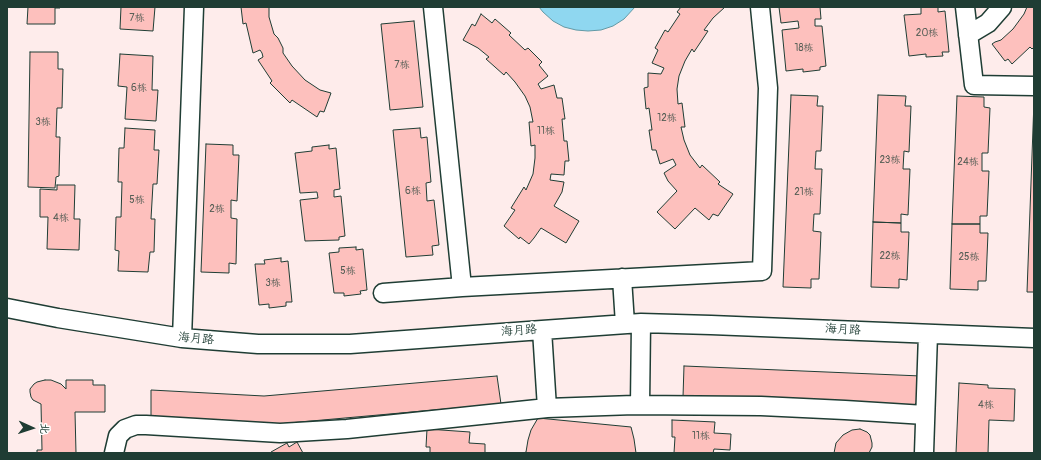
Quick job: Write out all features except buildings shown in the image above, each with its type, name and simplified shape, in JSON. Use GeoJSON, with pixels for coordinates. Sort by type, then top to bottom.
{"type":"FeatureCollection","features":[{"type":"Feature","properties":{"kind":"street"},"geometry":{"type":"LineString","coordinates":[[182,338],[194,7]]}},
{"type":"Feature","properties":{"kind":"street"},"geometry":{"type":"LineString","coordinates":[[433,7],[462,287]]}},
{"type":"Feature","properties":{"kind":"street"},"geometry":{"type":"LineString","coordinates":[[383,293],[462,287],[762,271],[768,88],[760,7]]}},
{"type":"Feature","properties":{"kind":"street"},"geometry":{"type":"LineString","coordinates":[[965,7],[974,85],[1034,86]]}},
{"type":"Feature","properties":{"kind":"street"},"geometry":{"type":"LineString","coordinates":[[968,35],[988,24],[1002,7]]}},
{"type":"Feature","properties":{"kind":"street"},"geometry":{"type":"LineString","coordinates":[[622,278],[633,324],[640,405]]}},
{"type":"Feature","properties":{"kind":"street","name":"海月路"},"geometry":{"type":"LineString","coordinates":[[7,308],[58,318],[182,338],[258,344],[350,344],[633,324],[711,324],[1034,338]]}},
{"type":"Feature","properties":{"kind":"street"},"geometry":{"type":"LineString","coordinates":[[542,330],[547,408]]}},
{"type":"Feature","properties":{"kind":"street"},"geometry":{"type":"LineString","coordinates":[[924,453],[928,334]]}},
{"type":"Feature","properties":{"kind":"street"},"geometry":{"type":"LineString","coordinates":[[114,453],[118,436],[126,429],[146,425],[280,433],[347,429],[547,408],[640,405],[761,406],[925,415]]}},
{"type":"Feature","properties":{"kind":"water"},"geometry":{"type":"Polygon","coordinates":[[[539,7],[635,7],[624,19],[613,26],[601,30],[588,31],[564,27],[553,21],[539,7]]]}}]}
